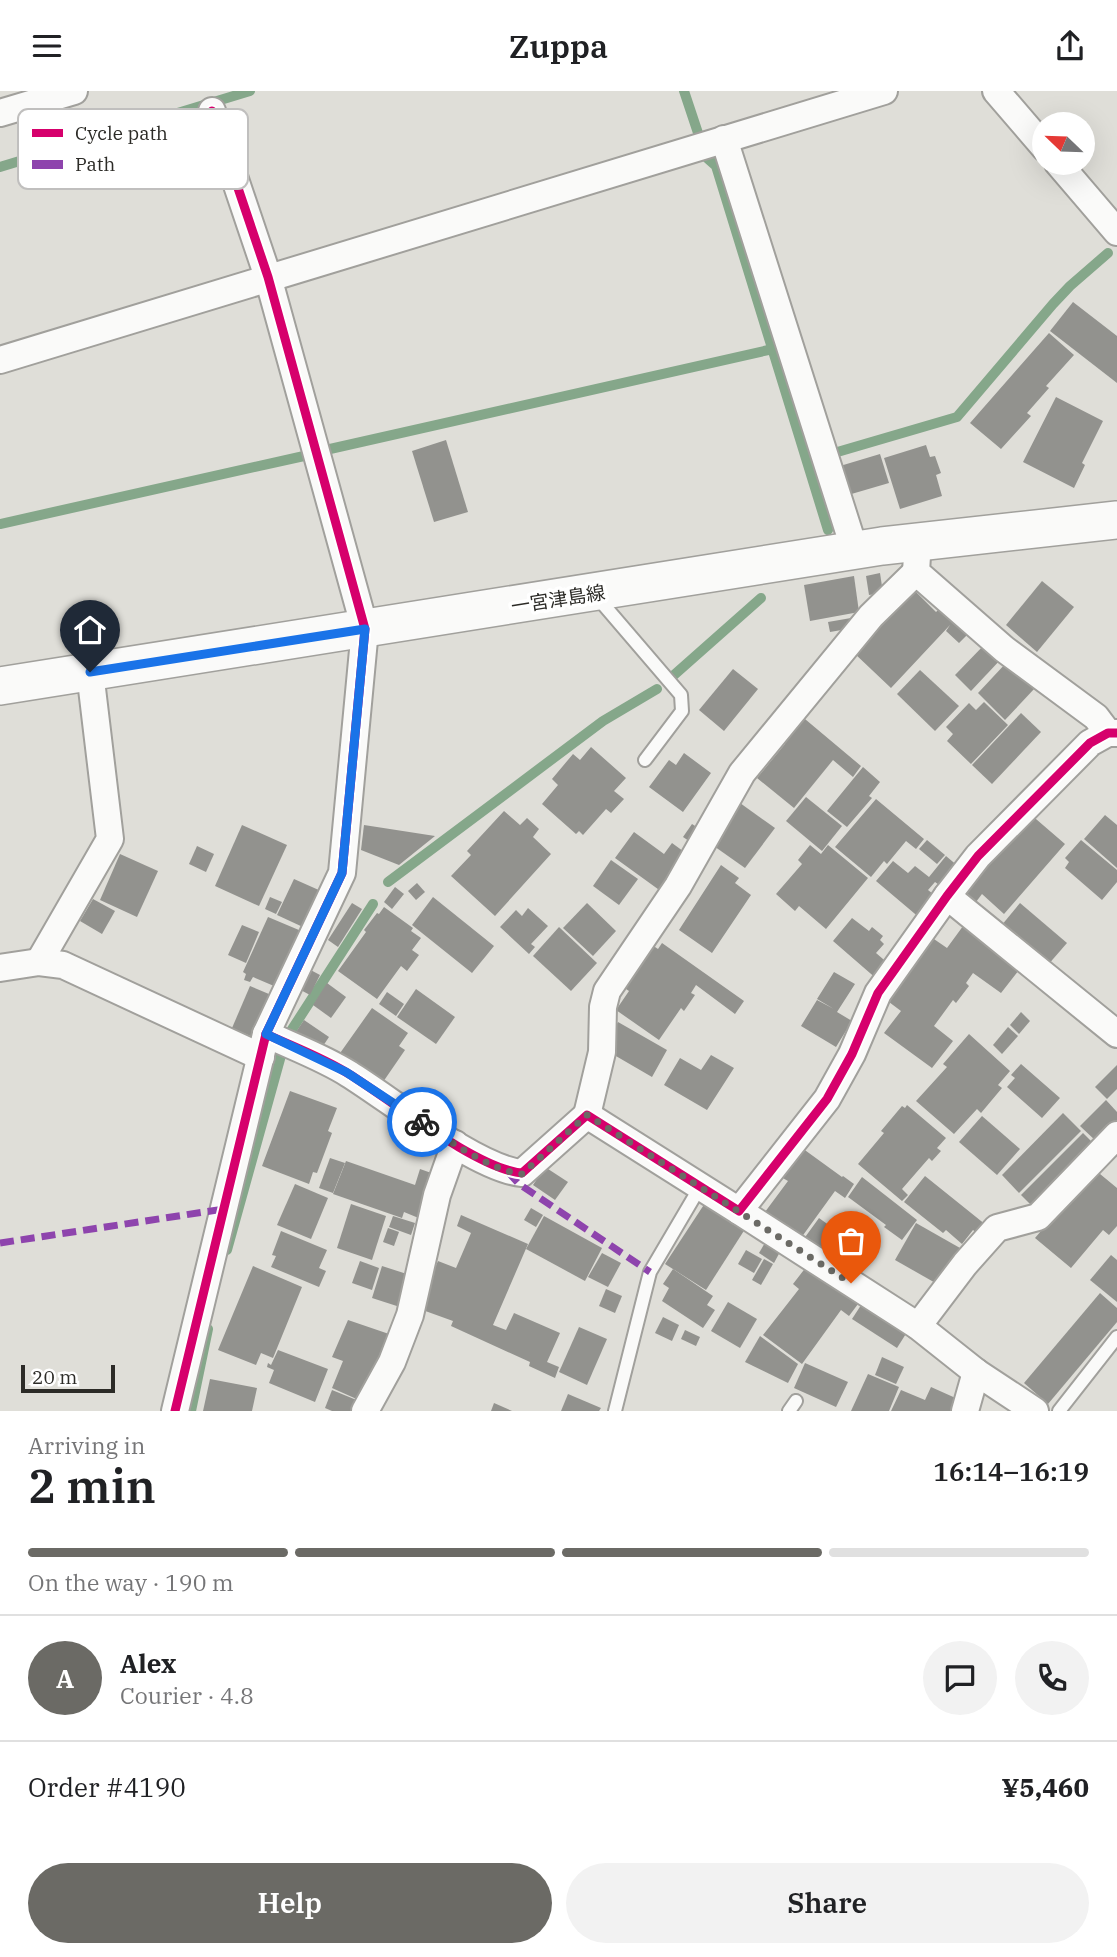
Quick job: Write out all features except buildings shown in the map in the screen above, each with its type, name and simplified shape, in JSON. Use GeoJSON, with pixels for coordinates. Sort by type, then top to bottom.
{"type":"FeatureCollection","features":[{"type":"Feature","properties":{"kind":"main road","name":"一宮津島線"},"geometry":{"type":"LineString","coordinates":[[0,686],[856,551],[917,557],[1117,520]]}},
{"type":"Feature","properties":{"kind":"street"},"geometry":{"type":"LineString","coordinates":[[0,113],[74,91]]}},
{"type":"Feature","properties":{"kind":"street"},"geometry":{"type":"LineString","coordinates":[[0,360],[884,91]]}},
{"type":"Feature","properties":{"kind":"street"},"geometry":{"type":"LineString","coordinates":[[996,91],[1020,103],[1032,125]]}},
{"type":"Feature","properties":{"kind":"street"},"geometry":{"type":"LineString","coordinates":[[724,139],[856,551]]}},
{"type":"Feature","properties":{"kind":"street"},"geometry":{"type":"LineString","coordinates":[[1068,175],[1117,232]]}},
{"type":"Feature","properties":{"kind":"street"},"geometry":{"type":"LineString","coordinates":[[175,1411],[264,1045],[342,873],[365,629],[268,277],[238,189]]}},
{"type":"Feature","properties":{"kind":"street"},"geometry":{"type":"LineString","coordinates":[[0,968],[39,962],[63,965],[264,1045],[346,1072],[455,1144],[508,1172],[522,1174],[587,1115],[601,1052],[603,1007],[607,991],[678,886],[743,773],[917,557],[1004,649],[1096,717],[1112,733],[1090,743],[978,856],[878,993],[852,1054],[827,1099],[739,1211]]}},
{"type":"Feature","properties":{"kind":"street"},"geometry":{"type":"LineString","coordinates":[[39,962],[110,839],[90,672]]}},
{"type":"Feature","properties":{"kind":"street"},"geometry":{"type":"LineString","coordinates":[[947,896],[1117,1034]]}},
{"type":"Feature","properties":{"kind":"street"},"geometry":{"type":"LineString","coordinates":[[587,1115],[918,1326],[976,1372],[1035,1411]]}},
{"type":"Feature","properties":{"kind":"street"},"geometry":{"type":"LineString","coordinates":[[918,1326],[965,1264],[997,1228],[1038,1217],[1117,1135]]}},
{"type":"Feature","properties":{"kind":"street"},"geometry":{"type":"LineString","coordinates":[[365,1411],[392,1362],[410,1315],[437,1195],[455,1144]]}},
{"type":"Feature","properties":{"kind":"street"},"geometry":{"type":"LineString","coordinates":[[965,1411],[976,1372]]}},
{"type":"Feature","properties":{"kind":"lane"},"geometry":{"type":"LineString","coordinates":[[593,594],[681,695],[682,711],[645,760]]}},
{"type":"Feature","properties":{"kind":"lane"},"geometry":{"type":"LineString","coordinates":[[615,1411],[650,1272],[700,1187]]}},
{"type":"Feature","properties":{"kind":"lane"},"geometry":{"type":"LineString","coordinates":[[1059,1411],[1117,1337]]}},
{"type":"Feature","properties":{"kind":"waterway"},"geometry":{"type":"LineString","coordinates":[[191,109],[250,91]]}},
{"type":"Feature","properties":{"kind":"waterway"},"geometry":{"type":"LineString","coordinates":[[684,91],[698,133]]}},
{"type":"Feature","properties":{"kind":"waterway"},"geometry":{"type":"LineString","coordinates":[[707,158],[716,166],[828,530]]}},
{"type":"Feature","properties":{"kind":"waterway"},"geometry":{"type":"LineString","coordinates":[[0,167],[18,162]]}},
{"type":"Feature","properties":{"kind":"waterway"},"geometry":{"type":"LineString","coordinates":[[834,453],[957,417],[1053,304],[1108,253]]}},
{"type":"Feature","properties":{"kind":"waterway"},"geometry":{"type":"LineString","coordinates":[[330,449],[773,349]]}},
{"type":"Feature","properties":{"kind":"waterway"},"geometry":{"type":"LineString","coordinates":[[0,524],[304,456]]}},
{"type":"Feature","properties":{"kind":"waterway"},"geometry":{"type":"LineString","coordinates":[[674,675],[761,598]]}},
{"type":"Feature","properties":{"kind":"waterway"},"geometry":{"type":"LineString","coordinates":[[388,882],[603,721],[657,689]]}},
{"type":"Feature","properties":{"kind":"waterway"},"geometry":{"type":"LineString","coordinates":[[289,1034],[373,904]]}},
{"type":"Feature","properties":{"kind":"waterway"},"geometry":{"type":"LineString","coordinates":[[227,1250],[282,1052]]}},
{"type":"Feature","properties":{"kind":"waterway"},"geometry":{"type":"LineString","coordinates":[[191,1411],[208,1329]]}},
{"type":"Feature","properties":{"kind":"marked path"},"geometry":{"type":"LineString","coordinates":[[508,1172],[519,1184],[650,1272]]}},
{"type":"Feature","properties":{"kind":"marked path"},"geometry":{"type":"LineString","coordinates":[[0,1243],[224,1209]]}},
{"type":"Feature","properties":{"kind":"cycle path"},"geometry":{"type":"LineString","coordinates":[[175,1411],[266,1034],[342,873],[365,629],[268,277],[238,189]]}},
{"type":"Feature","properties":{"kind":"cycle path"},"geometry":{"type":"LineString","coordinates":[[266,1034],[339,1068],[434,1132],[503,1169],[522,1173],[587,1115],[739,1211],[827,1099],[852,1054],[878,993],[978,856],[1090,743],[1108,733],[1117,733]]}},
{"type":"Feature","properties":{"kind":"way so far"},"geometry":{"type":"LineString","coordinates":[[422,1122],[455,1144],[508,1172],[522,1174],[587,1115],[851,1283]]}},
{"type":"Feature","properties":{"kind":"route"},"geometry":{"type":"LineString","coordinates":[[90,672],[365,629],[342,873],[266,1034],[346,1072],[422,1122]]}}]}
